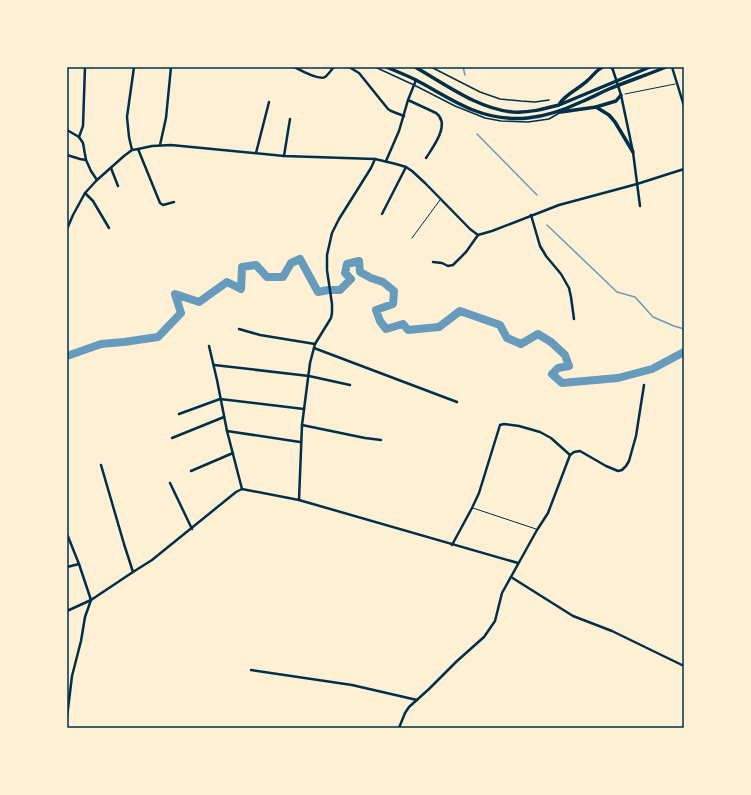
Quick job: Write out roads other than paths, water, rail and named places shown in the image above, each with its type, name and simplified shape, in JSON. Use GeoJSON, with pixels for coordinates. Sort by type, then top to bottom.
{"type":"FeatureCollection","features":[{"type":"Feature","properties":{"kind":"main road"},"geometry":{"type":"LineString","coordinates":[[386,67],[416,80],[460,105],[494,117],[506,119],[521,119],[543,116],[556,112],[606,90],[666,67]]}},
{"type":"Feature","properties":{"kind":"main road"},"geometry":{"type":"LineString","coordinates":[[415,67],[471,99],[490,107],[513,112],[544,110],[650,67]]}},
{"type":"Feature","properties":{"kind":"main road"},"geometry":{"type":"LineString","coordinates":[[559,105],[563,98],[587,81],[597,69],[603,67]]}},
{"type":"Feature","properties":{"kind":"main road"},"geometry":{"type":"LineString","coordinates":[[556,112],[596,108],[616,101],[621,94]]}},
{"type":"Feature","properties":{"kind":"main road"},"geometry":{"type":"LineString","coordinates":[[596,108],[609,115],[615,122],[633,152]]}},
{"type":"Feature","properties":{"kind":"street"},"geometry":{"type":"LineString","coordinates":[[79,137],[83,126],[85,67]]}},
{"type":"Feature","properties":{"kind":"street"},"geometry":{"type":"LineString","coordinates":[[132,150],[127,117],[134,67]]}},
{"type":"Feature","properties":{"kind":"street"},"geometry":{"type":"LineString","coordinates":[[160,145],[166,118],[171,67]]}},
{"type":"Feature","properties":{"kind":"street"},"geometry":{"type":"LineString","coordinates":[[294,67],[318,78],[325,77],[334,67]]}},
{"type":"Feature","properties":{"kind":"street"},"geometry":{"type":"LineString","coordinates":[[349,67],[359,73],[388,109],[404,116]]}},
{"type":"Feature","properties":{"kind":"street"},"geometry":{"type":"LineString","coordinates":[[374,67],[455,106],[485,118],[502,121],[528,122],[549,118],[561,112]]}},
{"type":"Feature","properties":{"kind":"street"},"geometry":{"type":"LineString","coordinates":[[431,67],[480,92],[500,99],[536,102],[549,100]]}},
{"type":"Feature","properties":{"kind":"street"},"geometry":{"type":"LineString","coordinates":[[615,67],[611,67],[621,94],[633,152],[640,206]]}},
{"type":"Feature","properties":{"kind":"street"},"geometry":{"type":"LineString","coordinates":[[672,67],[684,106]]}},
{"type":"Feature","properties":{"kind":"street"},"geometry":{"type":"LineString","coordinates":[[386,161],[397,138],[408,100],[416,80]]}},
{"type":"Feature","properties":{"kind":"street"},"geometry":{"type":"LineString","coordinates":[[408,100],[438,114],[441,119],[442,126],[438,139],[426,158]]}},
{"type":"Feature","properties":{"kind":"street"},"geometry":{"type":"LineString","coordinates":[[256,153],[269,102]]}},
{"type":"Feature","properties":{"kind":"street"},"geometry":{"type":"LineString","coordinates":[[284,156],[290,119]]}},
{"type":"Feature","properties":{"kind":"street"},"geometry":{"type":"LineString","coordinates":[[67,130],[79,137],[83,143],[86,160],[90,171],[97,180]]}},
{"type":"Feature","properties":{"kind":"street"},"geometry":{"type":"LineString","coordinates":[[67,229],[85,193],[97,180],[132,150],[160,145],[186,146],[284,156],[375,159],[386,161],[406,167],[412,171],[470,230],[478,235]]}},
{"type":"Feature","properties":{"kind":"street"},"geometry":{"type":"LineString","coordinates":[[138,149],[160,203],[163,205],[174,202]]}},
{"type":"Feature","properties":{"kind":"street"},"geometry":{"type":"LineString","coordinates":[[67,155],[80,160],[86,160]]}},
{"type":"Feature","properties":{"kind":"street"},"geometry":{"type":"LineString","coordinates":[[299,500],[300,442],[310,363],[315,344],[331,318],[332,313],[327,270],[327,256],[332,233],[339,218],[371,168],[375,159]]}},
{"type":"Feature","properties":{"kind":"street"},"geometry":{"type":"LineString","coordinates":[[382,214],[406,167]]}},
{"type":"Feature","properties":{"kind":"street"},"geometry":{"type":"LineString","coordinates":[[111,168],[118,186]]}},
{"type":"Feature","properties":{"kind":"street"},"geometry":{"type":"LineString","coordinates":[[433,262],[442,262],[448,266],[452,266],[466,252],[478,235],[492,231],[559,204],[638,184],[684,169]]}},
{"type":"Feature","properties":{"kind":"street"},"geometry":{"type":"LineString","coordinates":[[85,193],[93,201],[110,228]]}},
{"type":"Feature","properties":{"kind":"street"},"geometry":{"type":"LineString","coordinates":[[531,215],[540,246],[561,274],[568,288],[571,297],[574,319]]}},
{"type":"Feature","properties":{"kind":"street"},"geometry":{"type":"LineString","coordinates":[[239,330],[315,344]]}},
{"type":"Feature","properties":{"kind":"street"},"geometry":{"type":"LineString","coordinates":[[209,346],[227,431],[242,489]]}},
{"type":"Feature","properties":{"kind":"street"},"geometry":{"type":"LineString","coordinates":[[314,348],[457,402]]}},
{"type":"Feature","properties":{"kind":"street"},"geometry":{"type":"LineString","coordinates":[[214,366],[309,376],[350,385]]}},
{"type":"Feature","properties":{"kind":"street"},"geometry":{"type":"LineString","coordinates":[[399,728],[409,707],[484,637],[495,621],[502,593],[548,513],[570,455],[576,451],[583,453],[618,471],[622,470],[626,466],[629,461],[636,436],[644,385]]}},
{"type":"Feature","properties":{"kind":"street"},"geometry":{"type":"LineString","coordinates":[[179,414],[220,399],[304,409]]}},
{"type":"Feature","properties":{"kind":"street"},"geometry":{"type":"LineString","coordinates":[[172,438],[224,417]]}},
{"type":"Feature","properties":{"kind":"street"},"geometry":{"type":"LineString","coordinates":[[452,544],[479,493],[501,424],[540,432],[551,438],[570,455]]}},
{"type":"Feature","properties":{"kind":"street"},"geometry":{"type":"LineString","coordinates":[[302,425],[381,440]]}},
{"type":"Feature","properties":{"kind":"street"},"geometry":{"type":"LineString","coordinates":[[227,431],[300,442]]}},
{"type":"Feature","properties":{"kind":"street"},"geometry":{"type":"LineString","coordinates":[[191,471],[233,453]]}},
{"type":"Feature","properties":{"kind":"street"},"geometry":{"type":"LineString","coordinates":[[101,465],[133,572]]}},
{"type":"Feature","properties":{"kind":"street"},"geometry":{"type":"LineString","coordinates":[[170,483],[192,529]]}},
{"type":"Feature","properties":{"kind":"street"},"geometry":{"type":"LineString","coordinates":[[67,611],[91,600],[152,560],[236,492],[242,489],[299,500],[518,563]]}},
{"type":"Feature","properties":{"kind":"street"},"geometry":{"type":"LineString","coordinates":[[67,534],[91,600],[85,617],[81,641],[72,676],[67,718]]}},
{"type":"Feature","properties":{"kind":"street"},"geometry":{"type":"LineString","coordinates":[[67,567],[79,564]]}},
{"type":"Feature","properties":{"kind":"street"},"geometry":{"type":"LineString","coordinates":[[511,577],[573,616],[612,631],[684,666]]}},
{"type":"Feature","properties":{"kind":"street"},"geometry":{"type":"LineString","coordinates":[[251,670],[352,685],[416,700]]}},
{"type":"Feature","properties":{"kind":"lane"},"geometry":{"type":"LineString","coordinates":[[412,238],[441,199]]}},
{"type":"Feature","properties":{"kind":"lane"},"geometry":{"type":"LineString","coordinates":[[472,508],[537,530]]}},
{"type":"Feature","properties":{"kind":"waterway"},"geometry":{"type":"LineString","coordinates":[[463,67],[465,75]]}},
{"type":"Feature","properties":{"kind":"waterway"},"geometry":{"type":"LineString","coordinates":[[477,134],[537,195]]}},
{"type":"Feature","properties":{"kind":"waterway"},"geometry":{"type":"LineString","coordinates":[[547,225],[617,292],[635,297],[653,317],[684,329]]}},
{"type":"Feature","properties":{"kind":"waterway"},"geometry":{"type":"LineString","coordinates":[[67,356],[101,344],[158,337],[181,313],[175,294],[199,302],[227,282],[241,289],[242,267],[256,265],[267,277],[283,277],[291,263],[300,259],[318,292],[340,290],[351,279],[345,273],[347,264],[359,261],[360,272],[383,282],[394,291],[393,304],[376,310],[380,321],[386,329],[403,324],[408,330],[439,327],[460,311],[500,325],[507,338],[521,344],[538,334],[551,342],[565,355],[569,366],[558,368],[552,374],[562,383],[618,378],[652,369],[684,352]]}}]}
